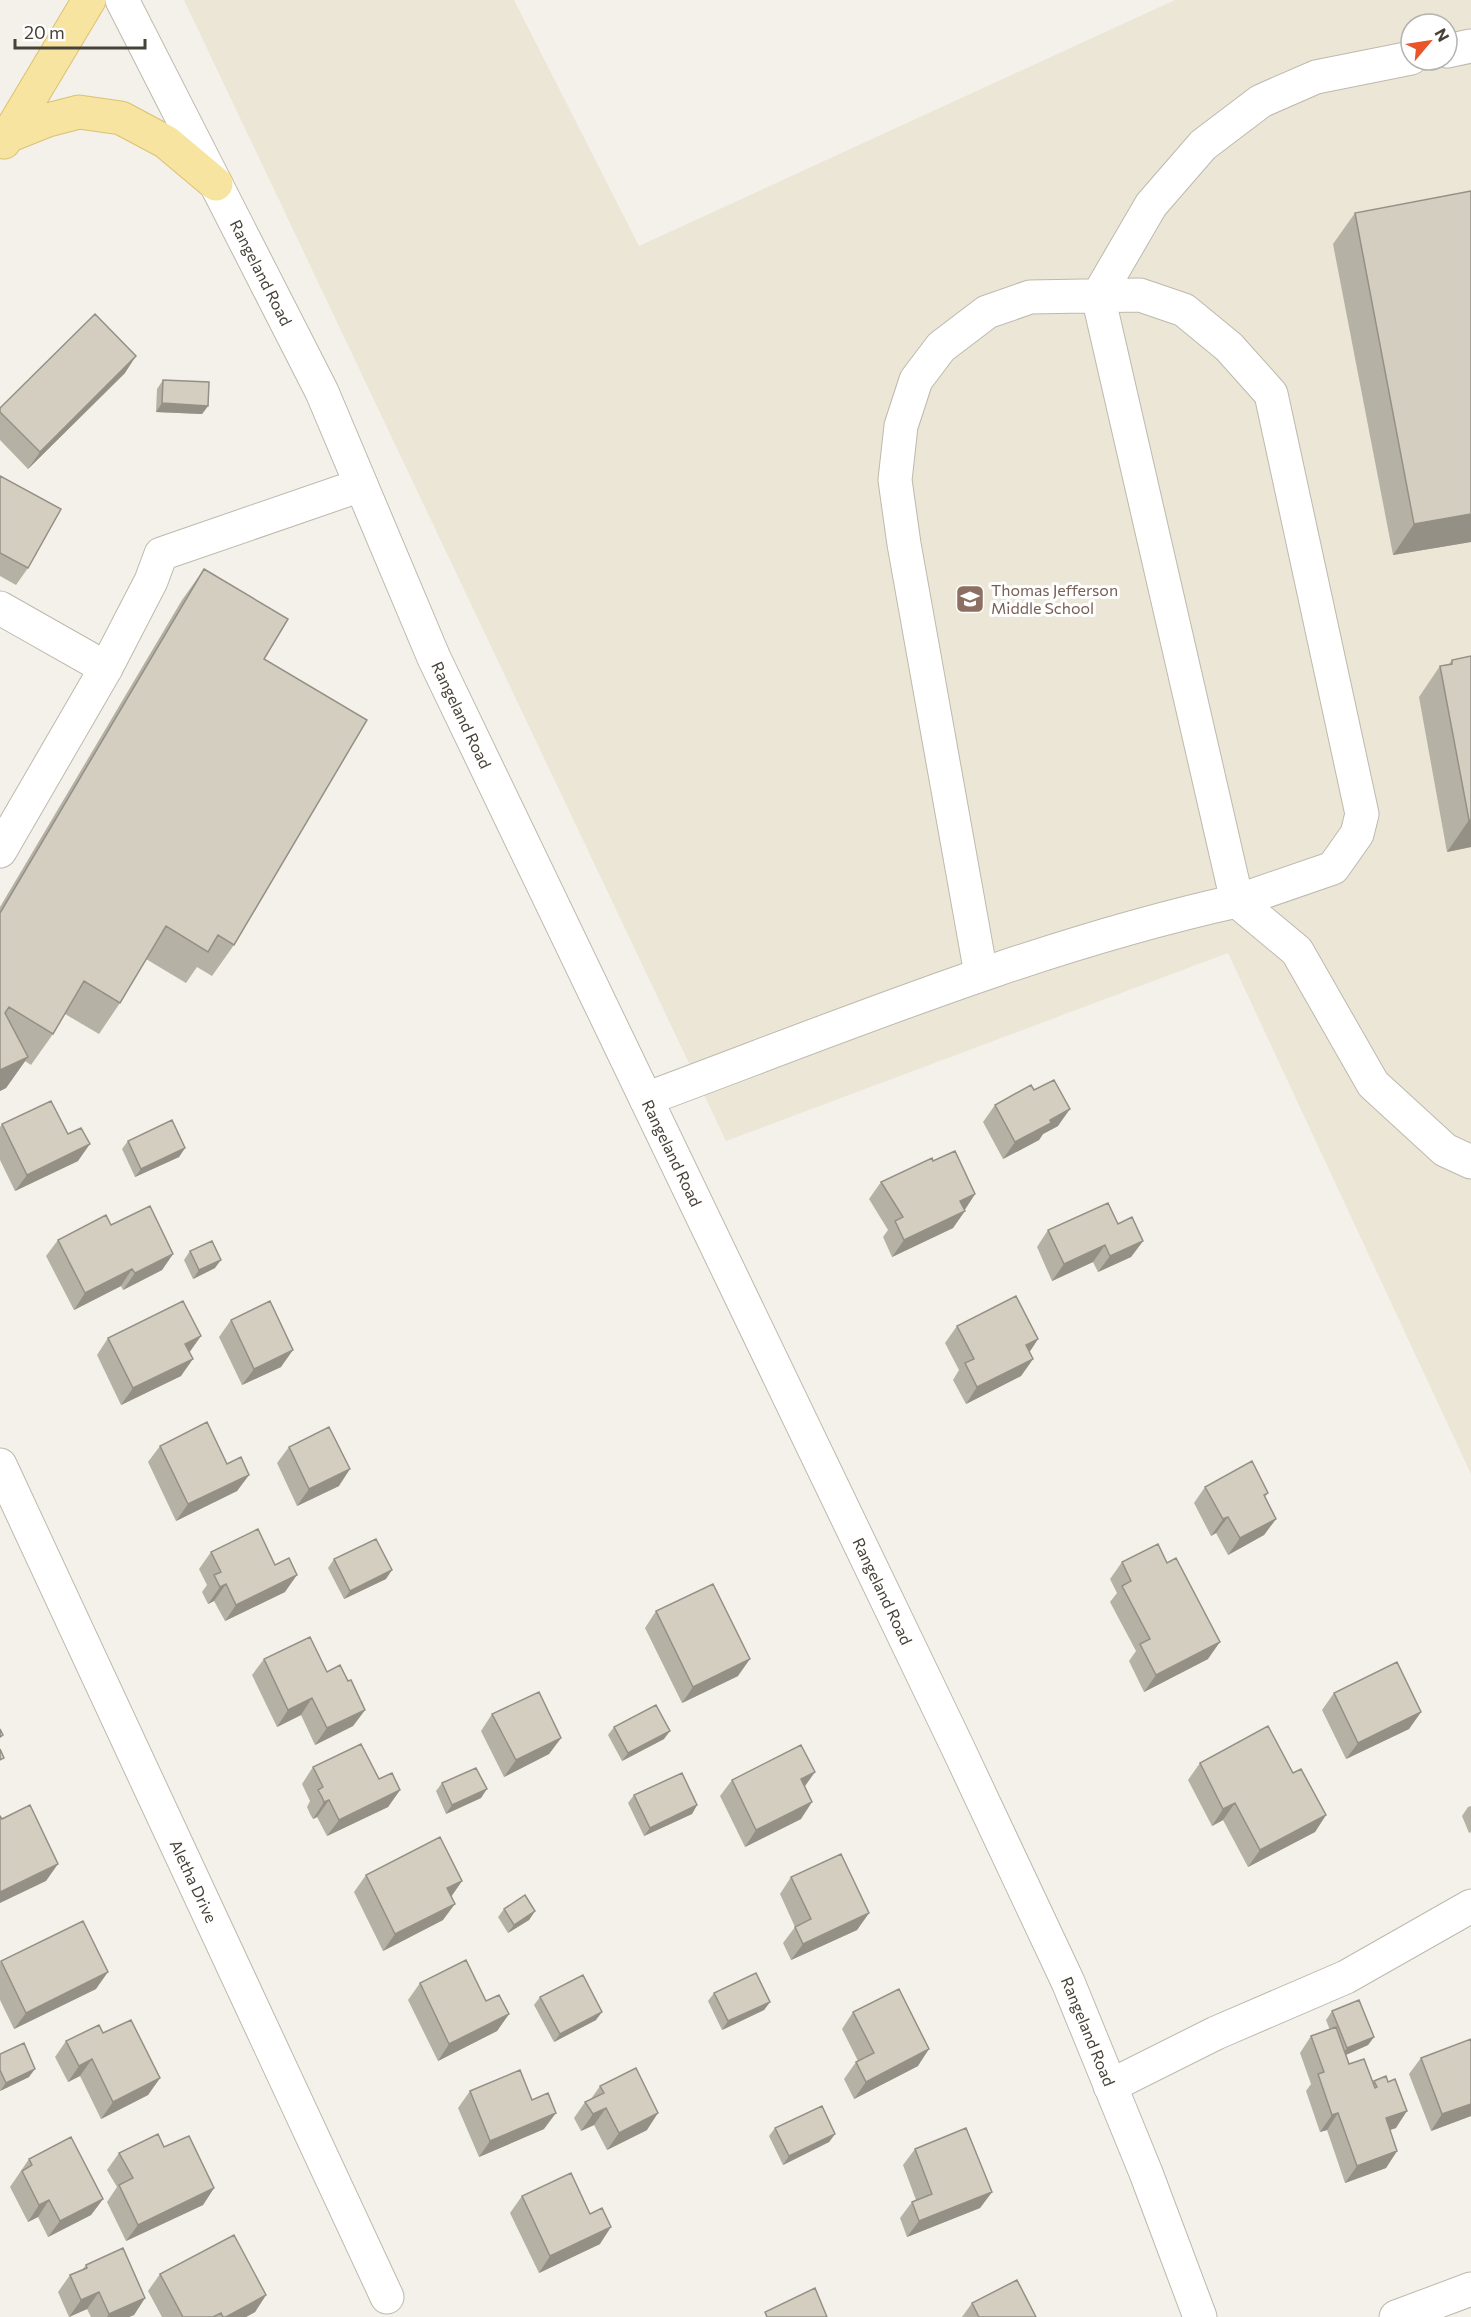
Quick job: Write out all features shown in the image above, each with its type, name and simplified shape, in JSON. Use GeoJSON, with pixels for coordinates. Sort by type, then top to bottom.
{"type":"FeatureCollection","features":[{"type":"Feature","properties":{"kind":"main road"},"geometry":{"type":"LineString","coordinates":[[4,143],[89,0]]}},
{"type":"Feature","properties":{"kind":"main road"},"geometry":{"type":"LineString","coordinates":[[4,143],[48,120],[79,112],[121,118],[166,142],[216,184]]}},
{"type":"Feature","properties":{"kind":"street","name":"Rangeland Road"},"geometry":{"type":"LineString","coordinates":[[122,0],[322,392],[434,658],[1068,1983],[1146,2173],[1200,2317]]}},
{"type":"Feature","properties":{"kind":"street"},"geometry":{"type":"LineString","coordinates":[[1399,60],[1316,77],[1261,101],[1203,145],[1151,205],[1098,296],[1238,901],[1297,951],[1373,1084],[1445,1150],[1471,1162]]}},
{"type":"Feature","properties":{"kind":"street"},"geometry":{"type":"LineString","coordinates":[[646,1099],[981,975],[1178,914],[1238,901],[1333,868],[1357,834],[1362,814],[1271,394],[1229,347],[1184,310],[1140,295],[1030,297],[987,312],[941,347],[916,380],[901,426],[896,480],[904,544],[981,975]]}},
{"type":"Feature","properties":{"kind":"street"},"geometry":{"type":"LineString","coordinates":[[0,851],[106,668],[151,581],[161,554],[361,485]]}},
{"type":"Feature","properties":{"kind":"street"},"geometry":{"type":"LineString","coordinates":[[0,608],[106,668]]}},
{"type":"Feature","properties":{"kind":"street","name":"Aletha Drive"},"geometry":{"type":"LineString","coordinates":[[0,1465],[387,2297]]}},
{"type":"Feature","properties":{"kind":"street"},"geometry":{"type":"LineString","coordinates":[[1110,2086],[1216,2033],[1346,1977],[1471,1906]]}},
{"type":"Feature","properties":{"kind":"street"},"geometry":{"type":"LineString","coordinates":[[1396,2317],[1471,2289]]}},
{"type":"Feature","properties":{"kind":"shaded area","name":"Thomas Jefferson Middle School"},"geometry":{"type":"Polygon","coordinates":[[[184,0],[514,0],[639,246],[1175,0],[1471,0],[1471,1474],[1228,953],[726,1141],[184,0]]]}},
{"type":"Feature","properties":{"kind":"building"},"geometry":{"type":"Polygon","coordinates":[[[1471,191],[1471,514],[1414,524],[1355,213],[1471,191]]]}},
{"type":"Feature","properties":{"kind":"building"},"geometry":{"type":"Polygon","coordinates":[[[95,314],[136,356],[40,452],[0,412],[0,408],[95,314]]]}},
{"type":"Feature","properties":{"kind":"building"},"geometry":{"type":"Polygon","coordinates":[[[163,380],[209,382],[208,406],[162,403],[163,380]]]}},
{"type":"Feature","properties":{"kind":"building"},"geometry":{"type":"Polygon","coordinates":[[[0,476],[61,509],[28,568],[0,553],[0,476]]]}},
{"type":"Feature","properties":{"kind":"building"},"geometry":{"type":"Polygon","coordinates":[[[204,569],[288,619],[264,659],[367,720],[234,945],[218,935],[208,952],[166,926],[120,1003],[84,981],[53,1034],[9,1007],[5,1013],[28,1057],[0,1070],[0,913],[204,569]]]}},
{"type":"Feature","properties":{"kind":"building"},"geometry":{"type":"Polygon","coordinates":[[[1471,656],[1471,820],[1469,820],[1440,666],[1452,664],[1452,660],[1471,656]]]}},
{"type":"Feature","properties":{"kind":"building"},"geometry":{"type":"Polygon","coordinates":[[[1054,1080],[1070,1109],[1050,1120],[1051,1123],[1015,1142],[995,1105],[1031,1085],[1034,1090],[1054,1080]]]}},
{"type":"Feature","properties":{"kind":"building"},"geometry":{"type":"Polygon","coordinates":[[[51,1101],[68,1134],[81,1128],[90,1144],[27,1175],[2,1124],[51,1101]]]}},
{"type":"Feature","properties":{"kind":"building"},"geometry":{"type":"Polygon","coordinates":[[[172,1120],[185,1148],[141,1169],[128,1141],[172,1120]]]}},
{"type":"Feature","properties":{"kind":"building"},"geometry":{"type":"Polygon","coordinates":[[[955,1151],[975,1194],[960,1201],[965,1211],[904,1240],[895,1221],[903,1217],[881,1182],[932,1158],[933,1161],[955,1151]]]}},
{"type":"Feature","properties":{"kind":"building"},"geometry":{"type":"Polygon","coordinates":[[[1108,1203],[1118,1224],[1132,1217],[1143,1241],[1110,1256],[1105,1245],[1064,1264],[1048,1230],[1108,1203]]]}},
{"type":"Feature","properties":{"kind":"building"},"geometry":{"type":"Polygon","coordinates":[[[150,1206],[173,1254],[135,1273],[132,1269],[85,1293],[58,1240],[106,1215],[111,1225],[150,1206]]]}},
{"type":"Feature","properties":{"kind":"building"},"geometry":{"type":"Polygon","coordinates":[[[212,1241],[221,1260],[199,1270],[190,1251],[212,1241]]]}},
{"type":"Feature","properties":{"kind":"building"},"geometry":{"type":"Polygon","coordinates":[[[1016,1296],[1038,1339],[1026,1345],[1033,1359],[977,1387],[965,1363],[974,1359],[957,1326],[1016,1296]]]}},
{"type":"Feature","properties":{"kind":"building"},"geometry":{"type":"Polygon","coordinates":[[[183,1301],[201,1336],[185,1344],[193,1359],[133,1388],[108,1338],[183,1301]]]}},
{"type":"Feature","properties":{"kind":"building"},"geometry":{"type":"Polygon","coordinates":[[[270,1301],[293,1350],[254,1369],[231,1320],[270,1301]]]}},
{"type":"Feature","properties":{"kind":"building"},"geometry":{"type":"Polygon","coordinates":[[[207,1422],[227,1464],[241,1457],[249,1475],[188,1504],[160,1446],[207,1422]]]}},
{"type":"Feature","properties":{"kind":"building"},"geometry":{"type":"Polygon","coordinates":[[[329,1427],[350,1469],[309,1489],[289,1447],[329,1427]]]}},
{"type":"Feature","properties":{"kind":"building"},"geometry":{"type":"Polygon","coordinates":[[[1252,1461],[1268,1493],[1264,1495],[1276,1519],[1240,1538],[1228,1517],[1223,1519],[1205,1487],[1252,1461]]]}},
{"type":"Feature","properties":{"kind":"building"},"geometry":{"type":"Polygon","coordinates":[[[258,1529],[275,1565],[289,1558],[297,1575],[236,1605],[226,1584],[220,1587],[214,1575],[221,1572],[211,1552],[258,1529]]]}},
{"type":"Feature","properties":{"kind":"building"},"geometry":{"type":"Polygon","coordinates":[[[376,1539],[392,1570],[350,1591],[334,1559],[376,1539]]]}},
{"type":"Feature","properties":{"kind":"building"},"geometry":{"type":"Polygon","coordinates":[[[1158,1544],[1167,1563],[1176,1558],[1220,1642],[1156,1675],[1140,1644],[1150,1639],[1122,1586],[1131,1581],[1122,1562],[1158,1544]]]}},
{"type":"Feature","properties":{"kind":"building"},"geometry":{"type":"Polygon","coordinates":[[[713,1584],[750,1659],[693,1687],[656,1611],[713,1584]]]}},
{"type":"Feature","properties":{"kind":"building"},"geometry":{"type":"Polygon","coordinates":[[[310,1637],[327,1672],[340,1665],[348,1681],[351,1680],[365,1710],[327,1728],[312,1698],[288,1710],[264,1659],[310,1637]]]}},
{"type":"Feature","properties":{"kind":"building"},"geometry":{"type":"Polygon","coordinates":[[[1397,1662],[1421,1712],[1358,1743],[1334,1693],[1397,1662]]]}},
{"type":"Feature","properties":{"kind":"building"},"geometry":{"type":"Polygon","coordinates":[[[539,1692],[561,1738],[516,1760],[492,1714],[539,1692]]]}},
{"type":"Feature","properties":{"kind":"building"},"geometry":{"type":"Polygon","coordinates":[[[656,1705],[670,1731],[628,1753],[614,1727],[656,1705]]]}},
{"type":"Feature","properties":{"kind":"building"},"geometry":{"type":"Polygon","coordinates":[[[1268,1726],[1293,1773],[1301,1769],[1326,1815],[1260,1850],[1235,1803],[1223,1809],[1200,1763],[1268,1726]]]}},
{"type":"Feature","properties":{"kind":"building"},"geometry":{"type":"Polygon","coordinates":[[[361,1744],[379,1779],[392,1773],[400,1790],[339,1820],[329,1800],[324,1802],[318,1790],[323,1787],[313,1767],[361,1744]]]}},
{"type":"Feature","properties":{"kind":"building"},"geometry":{"type":"Polygon","coordinates":[[[801,1745],[815,1772],[801,1779],[812,1802],[756,1830],[732,1780],[801,1745]]]}},
{"type":"Feature","properties":{"kind":"building"},"geometry":{"type":"Polygon","coordinates":[[[476,1768],[487,1789],[452,1805],[442,1783],[476,1768]]]}},
{"type":"Feature","properties":{"kind":"building"},"geometry":{"type":"Polygon","coordinates":[[[682,1773],[697,1805],[650,1828],[634,1795],[682,1773]]]}},
{"type":"Feature","properties":{"kind":"building"},"geometry":{"type":"Polygon","coordinates":[[[30,1805],[58,1864],[0,1892],[0,1816],[2,1819],[30,1805]]]}},
{"type":"Feature","properties":{"kind":"building"},"geometry":{"type":"Polygon","coordinates":[[[440,1837],[462,1881],[447,1888],[455,1904],[395,1934],[366,1875],[440,1837]]]}},
{"type":"Feature","properties":{"kind":"building"},"geometry":{"type":"Polygon","coordinates":[[[841,1854],[869,1913],[803,1944],[795,1927],[811,1919],[791,1877],[841,1854]]]}},
{"type":"Feature","properties":{"kind":"building"},"geometry":{"type":"Polygon","coordinates":[[[525,1895],[535,1911],[514,1925],[504,1909],[525,1895]]]}},
{"type":"Feature","properties":{"kind":"building"},"geometry":{"type":"Polygon","coordinates":[[[83,1921],[108,1972],[26,2013],[1,1961],[83,1921]]]}},
{"type":"Feature","properties":{"kind":"building"},"geometry":{"type":"Polygon","coordinates":[[[466,1960],[486,2001],[499,1995],[509,2014],[449,2044],[420,1983],[466,1960]]]}},
{"type":"Feature","properties":{"kind":"building"},"geometry":{"type":"Polygon","coordinates":[[[756,1973],[770,2002],[728,2021],[714,1993],[756,1973]]]}},
{"type":"Feature","properties":{"kind":"building"},"geometry":{"type":"Polygon","coordinates":[[[583,1975],[602,2012],[560,2034],[540,1997],[583,1975]]]}},
{"type":"Feature","properties":{"kind":"building"},"geometry":{"type":"Polygon","coordinates":[[[899,1989],[929,2049],[866,2082],[856,2062],[874,2053],[853,2012],[899,1989]]]}},
{"type":"Feature","properties":{"kind":"building"},"geometry":{"type":"Polygon","coordinates":[[[1359,2000],[1374,2037],[1347,2048],[1332,2011],[1359,2000]]]}},
{"type":"Feature","properties":{"kind":"building"},"geometry":{"type":"Polygon","coordinates":[[[131,2020],[160,2078],[113,2102],[92,2059],[79,2066],[66,2041],[99,2025],[103,2033],[131,2020]]]}},
{"type":"Feature","properties":{"kind":"building"},"geometry":{"type":"Polygon","coordinates":[[[1336,2027],[1349,2064],[1364,2059],[1375,2088],[1377,2087],[1374,2081],[1386,2076],[1388,2082],[1395,2079],[1407,2111],[1386,2118],[1397,2151],[1357,2166],[1338,2113],[1332,2115],[1318,2074],[1324,2072],[1311,2036],[1336,2027]]]}},
{"type":"Feature","properties":{"kind":"building"},"geometry":{"type":"Polygon","coordinates":[[[1471,2039],[1471,2104],[1442,2114],[1421,2058],[1471,2039]]]}},
{"type":"Feature","properties":{"kind":"building"},"geometry":{"type":"Polygon","coordinates":[[[24,2043],[35,2069],[6,2083],[0,2070],[0,2054],[24,2043]]]}},
{"type":"Feature","properties":{"kind":"building"},"geometry":{"type":"Polygon","coordinates":[[[636,2068],[658,2113],[619,2133],[606,2108],[593,2114],[585,2102],[604,2093],[600,2086],[636,2068]]]}},
{"type":"Feature","properties":{"kind":"building"},"geometry":{"type":"Polygon","coordinates":[[[520,2070],[532,2100],[548,2093],[556,2113],[490,2141],[470,2091],[520,2070]]]}},
{"type":"Feature","properties":{"kind":"building"},"geometry":{"type":"Polygon","coordinates":[[[822,2106],[835,2134],[789,2156],[775,2128],[822,2106]]]}},
{"type":"Feature","properties":{"kind":"building"},"geometry":{"type":"Polygon","coordinates":[[[966,2128],[992,2192],[919,2221],[912,2202],[932,2194],[915,2149],[966,2128]]]}},
{"type":"Feature","properties":{"kind":"building"},"geometry":{"type":"Polygon","coordinates":[[[158,2134],[164,2147],[189,2136],[214,2188],[138,2225],[119,2185],[133,2178],[119,2153],[158,2134]]]}},
{"type":"Feature","properties":{"kind":"building"},"geometry":{"type":"Polygon","coordinates":[[[71,2137],[103,2199],[60,2221],[49,2200],[39,2205],[22,2171],[32,2165],[29,2159],[71,2137]]]}},
{"type":"Feature","properties":{"kind":"building"},"geometry":{"type":"Polygon","coordinates":[[[571,2173],[590,2214],[602,2208],[611,2227],[550,2256],[522,2196],[571,2173]]]}},
{"type":"Feature","properties":{"kind":"building"},"geometry":{"type":"Polygon","coordinates":[[[234,2235],[266,2295],[226,2317],[223,2317],[221,2313],[213,2317],[183,2317],[160,2274],[234,2235]]]}},
{"type":"Feature","properties":{"kind":"building"},"geometry":{"type":"Polygon","coordinates":[[[123,2248],[145,2298],[109,2314],[99,2292],[81,2300],[70,2275],[123,2248]]]}},
{"type":"Feature","properties":{"kind":"building"},"geometry":{"type":"Polygon","coordinates":[[[1017,2280],[1036,2317],[979,2317],[972,2303],[1017,2280]]]}},
{"type":"Feature","properties":{"kind":"building"},"geometry":{"type":"Polygon","coordinates":[[[815,2288],[827,2317],[767,2317],[765,2312],[815,2288]]]}},
{"type":"Feature","properties":{"kind":"place","name":"Thomas Jefferson Middle School"},"geometry":{"type":"Point","coordinates":[970,599]}}]}
